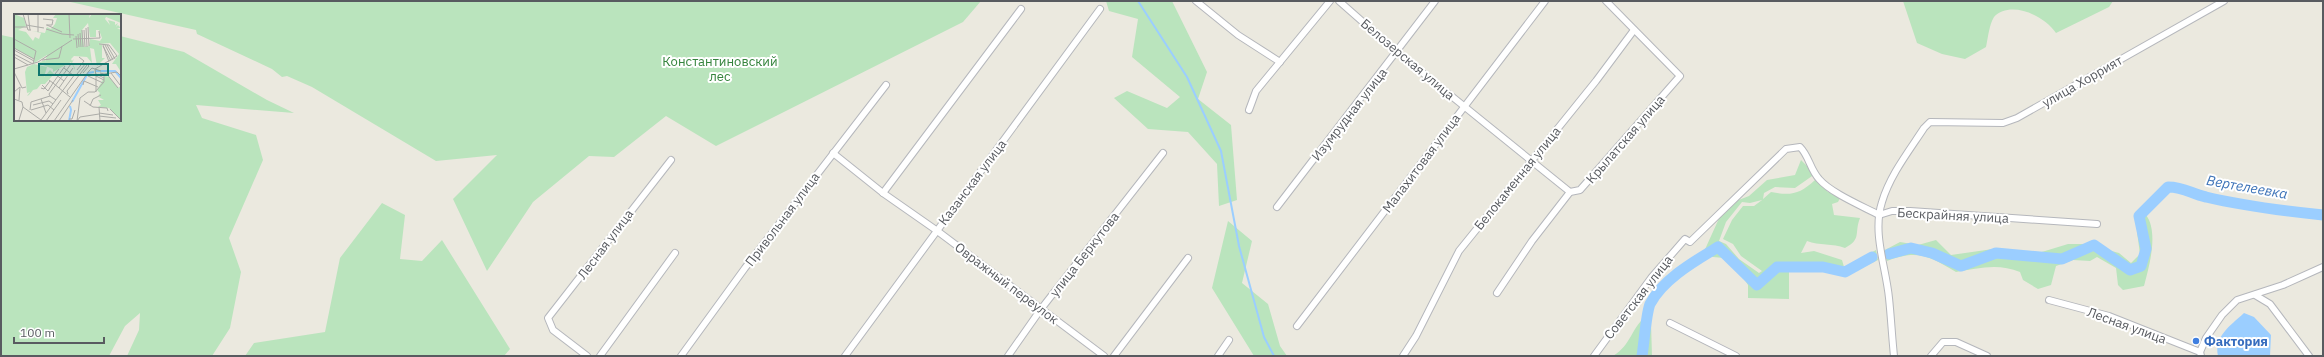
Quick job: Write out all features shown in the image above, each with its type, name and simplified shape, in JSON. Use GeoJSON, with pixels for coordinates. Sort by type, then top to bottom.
{"type":"FeatureCollection","features":[{"type":"Feature","properties":{"kind":"street"},"geometry":{"type":"LineString","coordinates":[[1196,1],[1238,34],[1280,62]]}},
{"type":"Feature","properties":{"kind":"street"},"geometry":{"type":"LineString","coordinates":[[1249,110],[1256,91],[1330,1]]}},
{"type":"Feature","properties":{"kind":"street","name":"Белозерская улица"},"geometry":{"type":"LineString","coordinates":[[1339,1],[1397,52],[1570,192]]}},
{"type":"Feature","properties":{"kind":"street","name":"Изумрудная улица"},"geometry":{"type":"LineString","coordinates":[[1277,207],[1435,1]]}},
{"type":"Feature","properties":{"kind":"street","name":"Малахитовая улица"},"geometry":{"type":"LineString","coordinates":[[1296,326],[1545,1]]}},
{"type":"Feature","properties":{"kind":"street"},"geometry":{"type":"LineString","coordinates":[[1606,1],[1634,30]]}},
{"type":"Feature","properties":{"kind":"street","name":"улица Хоррият"},"geometry":{"type":"LineString","coordinates":[[1879,215],[1882,201],[1895,173],[1930,122],[2003,123],[2017,118],[2224,1]]}},
{"type":"Feature","properties":{"kind":"street"},"geometry":{"type":"LineString","coordinates":[[883,192],[1021,9]]}},
{"type":"Feature","properties":{"kind":"street","name":"Казанская улица"},"geometry":{"type":"LineString","coordinates":[[845,356],[936,230],[1100,9]]}},
{"type":"Feature","properties":{"kind":"street","name":"Крылатская улица"},"geometry":{"type":"LineString","coordinates":[[1497,292],[1532,240],[1570,192],[1580,190],[1680,76],[1634,30]]}},
{"type":"Feature","properties":{"kind":"street","name":"Белокаменная улица"},"geometry":{"type":"LineString","coordinates":[[1404,356],[1416,336],[1459,251],[1596,81],[1634,30]]}},
{"type":"Feature","properties":{"kind":"street","name":"Привольная улица"},"geometry":{"type":"LineString","coordinates":[[681,356],[833,153],[886,85]]}},
{"type":"Feature","properties":{"kind":"street","name":"Бескрайняя улица"},"geometry":{"type":"LineString","coordinates":[[1685,239],[1690,242],[1786,149],[1800,147],[1806,153],[1818,178],[1829,187],[1879,215],[1892,211],[1910,211],[2097,224]]}},
{"type":"Feature","properties":{"kind":"street","name":"Овражный переулок"},"geometry":{"type":"LineString","coordinates":[[833,153],[883,192],[1104,356]]}},
{"type":"Feature","properties":{"kind":"street","name":"улица Беркутова"},"geometry":{"type":"LineString","coordinates":[[1008,356],[1041,309],[1163,153]]}},
{"type":"Feature","properties":{"kind":"street","name":"Лесная улица"},"geometry":{"type":"LineString","coordinates":[[587,356],[553,330],[548,318],[671,160]]}},
{"type":"Feature","properties":{"kind":"street"},"geometry":{"type":"LineString","coordinates":[[1879,215],[1879,235],[1890,299],[1894,356]]}},
{"type":"Feature","properties":{"kind":"street","name":"Советская улица"},"geometry":{"type":"LineString","coordinates":[[1594,356],[1651,278],[1685,239]]}},
{"type":"Feature","properties":{"kind":"street"},"geometry":{"type":"LineString","coordinates":[[600,356],[675,253]]}},
{"type":"Feature","properties":{"kind":"street"},"geometry":{"type":"LineString","coordinates":[[1114,356],[1188,258]]}},
{"type":"Feature","properties":{"kind":"street"},"geometry":{"type":"LineString","coordinates":[[2200,354],[2206,338],[2222,315],[2237,300],[2255,295],[2323,267]]}},
{"type":"Feature","properties":{"kind":"street"},"geometry":{"type":"LineString","coordinates":[[2255,295],[2270,304],[2309,356]]}},
{"type":"Feature","properties":{"kind":"street","name":"Лесная улица"},"geometry":{"type":"LineString","coordinates":[[2049,300],[2109,316],[2200,354]]}},
{"type":"Feature","properties":{"kind":"street"},"geometry":{"type":"LineString","coordinates":[[1670,323],[1736,356]]}},
{"type":"Feature","properties":{"kind":"street"},"geometry":{"type":"LineString","coordinates":[[1218,356],[1229,340]]}},
{"type":"Feature","properties":{"kind":"street"},"geometry":{"type":"LineString","coordinates":[[1931,356],[1934,349],[1942,342],[1956,342],[1987,356]]}},
{"type":"Feature","properties":{"kind":"green space","name":"Константиновский лес"},"geometry":{"type":"Polygon","coordinates":[[[66,1],[981,1],[963,22],[716,146],[666,116],[614,157],[589,156],[533,202],[487,271],[453,199],[497,155],[436,161],[312,87],[287,76],[282,77],[272,69],[197,34],[196,30],[66,1]]]}},
{"type":"Feature","properties":{"kind":"green space"},"geometry":{"type":"Polygon","coordinates":[[[1106,1],[1172,1],[1207,72],[1198,99],[1231,125],[1237,200],[1219,206],[1217,164],[1188,132],[1148,129],[1114,98],[1127,91],[1167,108],[1180,97],[1132,57],[1138,19],[1109,11],[1106,1]]]}},
{"type":"Feature","properties":{"kind":"green space"},"geometry":{"type":"Polygon","coordinates":[[[1903,1],[2113,1],[2109,7],[2056,33],[2051,26],[2044,21],[2026,12],[2009,10],[2001,12],[1992,20],[1986,47],[1965,59],[1942,54],[1917,43],[1903,1]]]}},
{"type":"Feature","properties":{"kind":"green space"},"geometry":{"type":"Polygon","coordinates":[[[1,35],[14,38],[14,121],[121,121],[121,36],[184,52],[267,100],[294,113],[196,105],[202,118],[256,135],[263,160],[229,238],[241,272],[230,328],[212,356],[127,356],[139,330],[140,313],[125,326],[109,356],[1,356],[1,35]]]}},
{"type":"Feature","properties":{"kind":"green space"},"geometry":{"type":"Polygon","coordinates":[[[1801,160],[1815,174],[1795,188],[1775,187],[1764,193],[1763,199],[1771,192],[1784,194],[1795,193],[1805,188],[1815,180],[1828,192],[1841,196],[1838,202],[1832,204],[1834,215],[1860,218],[1856,239],[1845,248],[1816,244],[1807,241],[1801,253],[1814,251],[1842,260],[1844,267],[1876,250],[1878,260],[1845,276],[1813,268],[1789,270],[1789,299],[1748,298],[1748,285],[1734,263],[1724,258],[1702,256],[1721,214],[1736,201],[1749,196],[1767,180],[1795,175],[1801,160]],[[1762,200],[1750,203],[1742,202],[1726,222],[1719,241],[1726,244],[1739,259],[1759,273],[1762,271],[1741,256],[1733,244],[1723,239],[1732,220],[1743,206],[1754,206],[1762,200]]]}},
{"type":"Feature","properties":{"kind":"green space"},"geometry":{"type":"Polygon","coordinates":[[[382,203],[405,215],[400,259],[422,261],[442,240],[510,349],[504,356],[245,356],[254,343],[325,332],[340,258],[382,203]]]}},
{"type":"Feature","properties":{"kind":"green space"},"geometry":{"type":"Polygon","coordinates":[[[2146,215],[2150,222],[2152,231],[2152,250],[2144,286],[2123,290],[2118,285],[2116,268],[2097,257],[2090,261],[2073,260],[2056,266],[2051,285],[2038,289],[2023,280],[2020,272],[2012,269],[1988,267],[1956,272],[1930,258],[1923,256],[1907,255],[1887,261],[1883,251],[1900,242],[1918,245],[1936,240],[1951,255],[1993,249],[2029,256],[2068,244],[2086,244],[2119,253],[2131,263],[2140,254],[2137,232],[2146,215]]]}},
{"type":"Feature","properties":{"kind":"green space"},"geometry":{"type":"Polygon","coordinates":[[[1228,221],[1252,241],[1242,283],[1268,304],[1280,346],[1287,356],[1254,356],[1212,288],[1228,221]]]}},
{"type":"Feature","properties":{"kind":"green space"},"geometry":{"type":"Polygon","coordinates":[[[1645,317],[1651,323],[1652,356],[1613,356],[1624,347],[1636,327],[1645,317]]]}},
{"type":"Feature","properties":{"kind":"water"},"geometry":{"type":"Polygon","coordinates":[[[2244,313],[2254,317],[2271,335],[2270,356],[2218,356],[2218,343],[2224,332],[2244,313]]]}},
{"type":"Feature","properties":{"kind":"waterway"},"geometry":{"type":"LineString","coordinates":[[1138,1],[1187,77],[1221,151],[1239,246],[1264,337],[1274,356]]}},
{"type":"Feature","properties":{"kind":"waterway","name":"Вертелеевка"},"geometry":{"type":"LineString","coordinates":[[1889,254],[1911,248],[1932,253],[1961,266],[1996,253],[2062,259],[2094,245],[2130,270],[2141,266],[2146,249],[2139,216],[2168,187],[2184,189],[2201,196],[2235,203],[2323,215]]}},
{"type":"Feature","properties":{"kind":"waterway","name":"Вертелеевка"},"geometry":{"type":"LineString","coordinates":[[1642,356],[1646,322],[1650,304],[1656,295],[1680,271],[1718,247],[1757,285],[1777,267],[1823,267],[1845,272],[1872,257]]}},
{"type":"Feature","properties":{"kind":"place","name":"Фактория"},"geometry":{"type":"Point","coordinates":[2196,341]}}]}
